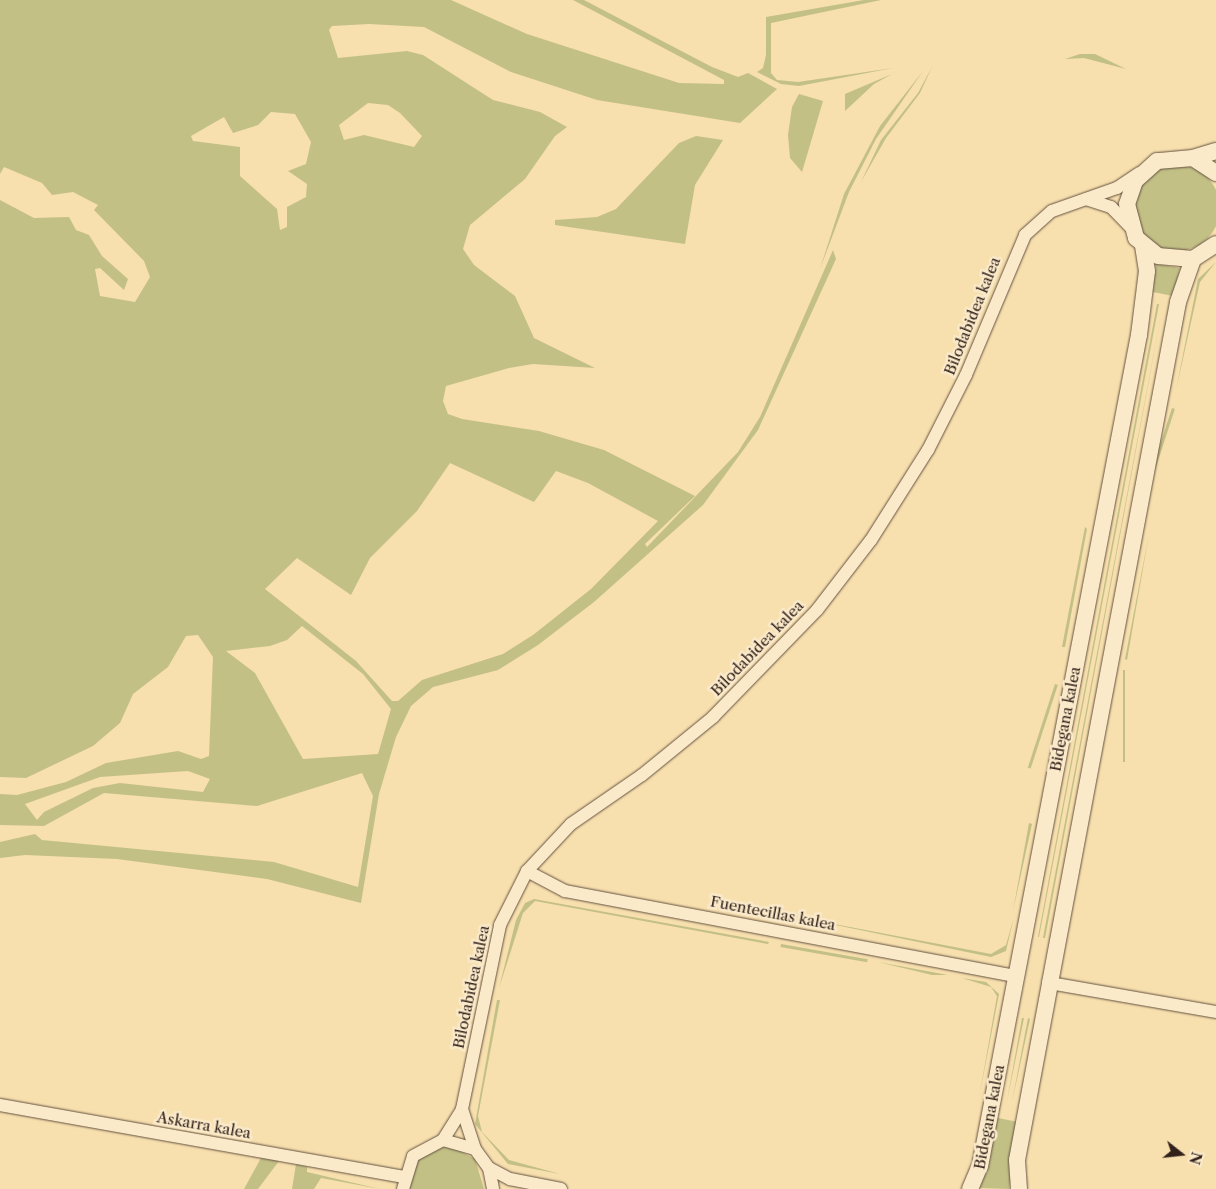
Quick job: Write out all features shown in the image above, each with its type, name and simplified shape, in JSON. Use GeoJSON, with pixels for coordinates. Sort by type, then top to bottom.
{"type":"FeatureCollection","features":[{"type":"Feature","properties":{"kind":"street"},"geometry":{"type":"LineString","coordinates":[[1131,228],[1129,192],[1142,171],[1175,156],[1193,158],[1216,151]]}},
{"type":"Feature","properties":{"kind":"street"},"geometry":{"type":"LineString","coordinates":[[1193,158],[1216,173]]}},
{"type":"Feature","properties":{"kind":"street","name":"Bilodabidea kalea"},"geometry":{"type":"LineString","coordinates":[[443,1140],[462,1109],[496,940],[527,871],[571,824],[642,775],[713,717],[777,655],[838,585],[901,496],[946,417],[1016,250],[1052,211],[1084,198],[1117,188],[1142,171]]}},
{"type":"Feature","properties":{"kind":"street"},"geometry":{"type":"LineString","coordinates":[[1084,198],[1111,207],[1131,228],[1143,246],[1175,260],[1193,258],[1216,244]]}},
{"type":"Feature","properties":{"kind":"street","name":"Bidegana kalea"},"geometry":{"type":"LineString","coordinates":[[970,1189],[980,1166],[1139,335],[1147,272],[1143,246]]}},
{"type":"Feature","properties":{"kind":"street"},"geometry":{"type":"LineString","coordinates":[[1019,1189],[1017,1160],[1050,983],[1178,302],[1193,258]]}},
{"type":"Feature","properties":{"kind":"street","name":"Fuentecillas kalea"},"geometry":{"type":"LineString","coordinates":[[527,871],[565,891],[1017,976]]}},
{"type":"Feature","properties":{"kind":"street"},"geometry":{"type":"LineString","coordinates":[[1050,983],[1216,1012]]}},
{"type":"Feature","properties":{"kind":"street","name":"Askarra kalea"},"geometry":{"type":"LineString","coordinates":[[0,1105],[403,1183]]}},
{"type":"Feature","properties":{"kind":"street","name":"Bilodabidea kalea"},"geometry":{"type":"LineString","coordinates":[[462,1109],[475,1149]]}},
{"type":"Feature","properties":{"kind":"street"},"geometry":{"type":"LineString","coordinates":[[403,1183],[417,1152],[443,1140],[475,1149],[490,1168],[510,1179],[561,1189]]}},
{"type":"Feature","properties":{"kind":"street"},"geometry":{"type":"LineString","coordinates":[[490,1168],[493,1189]]}},
{"type":"Feature","properties":{"kind":"shaded area"},"geometry":{"type":"Polygon","coordinates":[[[0,0],[451,0],[527,34],[679,83],[724,84],[724,80],[573,0],[584,0],[712,67],[738,77],[748,73],[777,89],[740,123],[597,100],[511,72],[424,27],[369,24],[332,26],[329,30],[338,58],[407,51],[423,55],[493,100],[540,112],[567,127],[555,136],[525,179],[470,225],[463,249],[474,265],[515,296],[534,338],[595,368],[533,364],[509,368],[446,386],[443,401],[448,414],[462,419],[539,431],[604,450],[695,496],[645,544],[647,547],[738,452],[760,417],[833,250],[836,259],[758,430],[703,505],[594,602],[538,645],[498,670],[433,687],[411,706],[396,737],[379,794],[361,903],[267,879],[117,859],[25,855],[0,858],[0,842],[35,834],[42,840],[274,862],[358,887],[373,796],[362,773],[257,806],[104,793],[44,826],[0,825],[0,794],[17,795],[66,782],[106,763],[178,751],[201,759],[209,756],[213,657],[198,635],[186,636],[168,667],[133,694],[120,723],[93,746],[26,778],[0,777],[0,200],[34,218],[69,217],[76,230],[89,235],[102,256],[128,279],[124,290],[100,268],[95,269],[100,296],[135,302],[150,277],[144,261],[94,210],[98,205],[73,192],[52,195],[42,183],[4,167],[0,174],[0,0]],[[368,103],[339,125],[344,140],[364,135],[414,147],[422,136],[400,113],[388,105],[368,103]],[[271,112],[258,125],[233,133],[224,117],[191,136],[193,141],[240,147],[240,176],[277,209],[280,230],[287,227],[287,207],[306,197],[307,184],[288,171],[306,164],[311,142],[295,114],[271,112]],[[450,463],[417,511],[370,558],[351,595],[297,558],[265,589],[356,661],[392,701],[398,701],[422,680],[503,654],[533,635],[591,589],[658,521],[588,483],[556,471],[534,502],[450,463]],[[302,626],[287,640],[270,646],[226,651],[255,673],[303,759],[378,754],[391,709],[363,674],[302,626]],[[188,771],[100,777],[25,804],[37,820],[44,812],[93,788],[120,783],[203,792],[210,779],[188,771]]]}},
{"type":"Feature","properties":{"kind":"shaded area"},"geometry":{"type":"Polygon","coordinates":[[[864,0],[881,0],[771,23],[771,73],[777,80],[798,82],[893,68],[799,86],[781,84],[757,72],[763,68],[766,55],[766,17],[864,0]]]}},
{"type":"Feature","properties":{"kind":"shaded area"},"geometry":{"type":"Polygon","coordinates":[[[1080,54],[1095,54],[1126,69],[1084,58],[1065,59],[1080,54]]]}},
{"type":"Feature","properties":{"kind":"shaded area"},"geometry":{"type":"Polygon","coordinates":[[[932,67],[920,93],[886,138],[861,182],[881,140],[918,93],[932,67]]]}},
{"type":"Feature","properties":{"kind":"shaded area"},"geometry":{"type":"Polygon","coordinates":[[[923,71],[876,139],[849,192],[820,269],[844,194],[880,126],[923,71]]]}},
{"type":"Feature","properties":{"kind":"shaded area"},"geometry":{"type":"Polygon","coordinates":[[[892,74],[874,84],[845,111],[845,94],[892,74]]]}},
{"type":"Feature","properties":{"kind":"shaded area"},"geometry":{"type":"Polygon","coordinates":[[[799,94],[823,101],[802,172],[790,158],[788,135],[792,107],[799,94]]]}},
{"type":"Feature","properties":{"kind":"shaded area"},"geometry":{"type":"Polygon","coordinates":[[[696,136],[723,140],[695,185],[685,244],[555,225],[555,220],[597,217],[616,209],[679,143],[696,136]]]}},
{"type":"Feature","properties":{"kind":"shaded area"},"geometry":{"type":"Polygon","coordinates":[[[1177,165],[1193,168],[1201,172],[1213,184],[1217,192],[1220,208],[1217,224],[1213,232],[1201,244],[1193,248],[1177,251],[1161,248],[1153,244],[1141,232],[1137,224],[1134,208],[1137,192],[1141,184],[1153,172],[1161,168],[1177,165]]]}},
{"type":"Feature","properties":{"kind":"shaded area"},"geometry":{"type":"Polygon","coordinates":[[[1216,262],[1200,282],[1176,390],[1198,279],[1216,262]]]}},
{"type":"Feature","properties":{"kind":"shaded area"},"geometry":{"type":"Polygon","coordinates":[[[1156,264],[1180,268],[1173,296],[1153,292],[1156,264]]]}},
{"type":"Feature","properties":{"kind":"shaded area"},"geometry":{"type":"Polygon","coordinates":[[[1157,304],[1159,304],[1038,937],[1157,304]]]}},
{"type":"Feature","properties":{"kind":"shaded area"},"geometry":{"type":"Polygon","coordinates":[[[1163,305],[1045,938],[1043,938],[1163,305]]]}},
{"type":"Feature","properties":{"kind":"shaded area"},"geometry":{"type":"Polygon","coordinates":[[[1172,408],[1175,409],[1152,480],[1149,479],[1172,408]]]}},
{"type":"Feature","properties":{"kind":"shaded area"},"geometry":{"type":"Polygon","coordinates":[[[1085,527],[1087,529],[1065,647],[1062,647],[1085,527]]]}},
{"type":"Feature","properties":{"kind":"shaded area"},"geometry":{"type":"Polygon","coordinates":[[[1149,534],[1127,660],[1125,659],[1149,534]]]}},
{"type":"Feature","properties":{"kind":"shaded area"},"geometry":{"type":"Polygon","coordinates":[[[1123,670],[1125,670],[1125,762],[1123,762],[1123,670]]]}},
{"type":"Feature","properties":{"kind":"shaded area"},"geometry":{"type":"Polygon","coordinates":[[[1055,684],[1058,685],[1031,769],[1028,768],[1055,684]]]}},
{"type":"Feature","properties":{"kind":"shaded area"},"geometry":{"type":"Polygon","coordinates":[[[1029,823],[1032,824],[1013,911],[1029,823]]]}},
{"type":"Feature","properties":{"kind":"shaded area"},"geometry":{"type":"Polygon","coordinates":[[[534,899],[769,942],[768,944],[535,901],[523,913],[499,988],[516,920],[525,903],[534,899]]]}},
{"type":"Feature","properties":{"kind":"shaded area"},"geometry":{"type":"Polygon","coordinates":[[[787,915],[991,954],[1006,945],[1014,917],[1006,951],[991,957],[787,915]]]}},
{"type":"Feature","properties":{"kind":"shaded area"},"geometry":{"type":"Polygon","coordinates":[[[781,944],[868,959],[867,962],[780,947],[781,944]]]}},
{"type":"Feature","properties":{"kind":"shaded area"},"geometry":{"type":"Polygon","coordinates":[[[878,962],[948,975],[932,975],[878,962]]]}},
{"type":"Feature","properties":{"kind":"shaded area"},"geometry":{"type":"Polygon","coordinates":[[[962,978],[986,982],[999,994],[979,1098],[997,996],[991,987],[962,978]]]}},
{"type":"Feature","properties":{"kind":"shaded area"},"geometry":{"type":"Polygon","coordinates":[[[497,1000],[500,1000],[478,1116],[482,1132],[509,1160],[560,1174],[508,1164],[475,1124],[497,1000]]]}},
{"type":"Feature","properties":{"kind":"shaded area"},"geometry":{"type":"Polygon","coordinates":[[[1022,1018],[1024,1018],[1007,1101],[1022,1018]]]}},
{"type":"Feature","properties":{"kind":"shaded area"},"geometry":{"type":"Polygon","coordinates":[[[1028,1018],[1030,1019],[1012,1102],[1028,1018]]]}},
{"type":"Feature","properties":{"kind":"shaded area"},"geometry":{"type":"Polygon","coordinates":[[[998,1118],[1018,1122],[1009,1189],[980,1188],[998,1118]]]}},
{"type":"Feature","properties":{"kind":"shaded area"},"geometry":{"type":"Polygon","coordinates":[[[442,1147],[454,1148],[475,1159],[484,1189],[409,1189],[414,1167],[421,1157],[442,1147]]]}},
{"type":"Feature","properties":{"kind":"shaded area"},"geometry":{"type":"Polygon","coordinates":[[[261,1158],[279,1161],[258,1189],[244,1189],[261,1158]]]}},
{"type":"Feature","properties":{"kind":"shaded area"},"geometry":{"type":"Polygon","coordinates":[[[296,1164],[307,1167],[307,1172],[380,1189],[321,1178],[314,1189],[292,1189],[296,1164]]]}}]}
